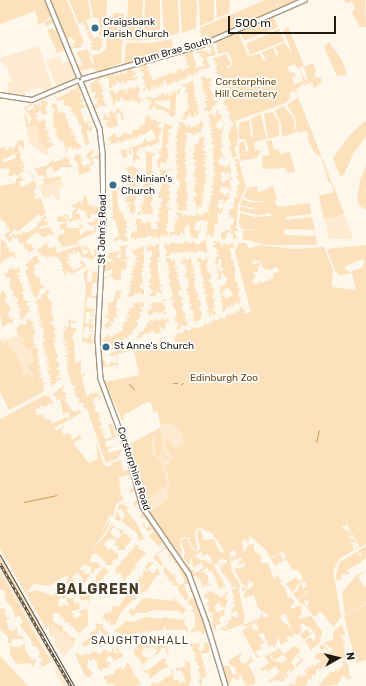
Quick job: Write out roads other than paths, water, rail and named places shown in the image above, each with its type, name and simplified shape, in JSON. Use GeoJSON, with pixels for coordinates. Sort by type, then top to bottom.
{"type":"FeatureCollection","features":[{"type":"Feature","properties":{"kind":"main road"},"geometry":{"type":"LineString","coordinates":[[48,0],[80,80]]}},
{"type":"Feature","properties":{"kind":"main road","name":"Drum Brae South"},"geometry":{"type":"LineString","coordinates":[[0,94],[32,100],[80,80],[202,45],[305,0]]}},
{"type":"Feature","properties":{"kind":"main road","name":"St John's Road"},"geometry":{"type":"LineString","coordinates":[[80,80],[100,129],[103,152],[104,226],[98,355]]}},
{"type":"Feature","properties":{"kind":"main road","name":"Corstorphine Road"},"geometry":{"type":"LineString","coordinates":[[98,355],[101,379],[127,449],[142,505],[188,572],[204,613],[226,686]]}},
{"type":"Feature","properties":{"kind":"waterway"},"geometry":{"type":"LineString","coordinates":[[129,384],[134,389]]}},
{"type":"Feature","properties":{"kind":"waterway"},"geometry":{"type":"LineString","coordinates":[[316,442],[319,430]]}},
{"type":"Feature","properties":{"kind":"waterway"},"geometry":{"type":"LineString","coordinates":[[24,502],[56,495]]}},
{"type":"Feature","properties":{"kind":"tram line"},"geometry":{"type":"LineString","coordinates":[[0,555],[74,686]]}},
{"type":"Feature","properties":{"kind":"railway"},"geometry":{"type":"LineString","coordinates":[[0,563],[71,686]]}},
{"type":"Feature","properties":{"kind":"place","name":"Craigsbank Parish Church"},"geometry":{"type":"Point","coordinates":[95,28]}},
{"type":"Feature","properties":{"kind":"place","name":"St. Ninian's Church"},"geometry":{"type":"Point","coordinates":[113,185]}},
{"type":"Feature","properties":{"kind":"place","name":"St Anne's Church"},"geometry":{"type":"Point","coordinates":[106,347]}},
{"type":"Feature","properties":{"kind":"district","name":"BALGREEN"},"geometry":{"type":"Point","coordinates":[98,590]}},
{"type":"Feature","properties":{"kind":"district","name":"SAUGHTONHALL"},"geometry":{"type":"Point","coordinates":[140,641]}},
{"type":"Feature","properties":{"kind":"park label","name":"Corstorphine Hill Cemetery"},"geometry":{"type":"Point","coordinates":[246,88]}},
{"type":"Feature","properties":{"kind":"park label","name":"Edinburgh Zoo"},"geometry":{"type":"Point","coordinates":[224,379]}}]}
